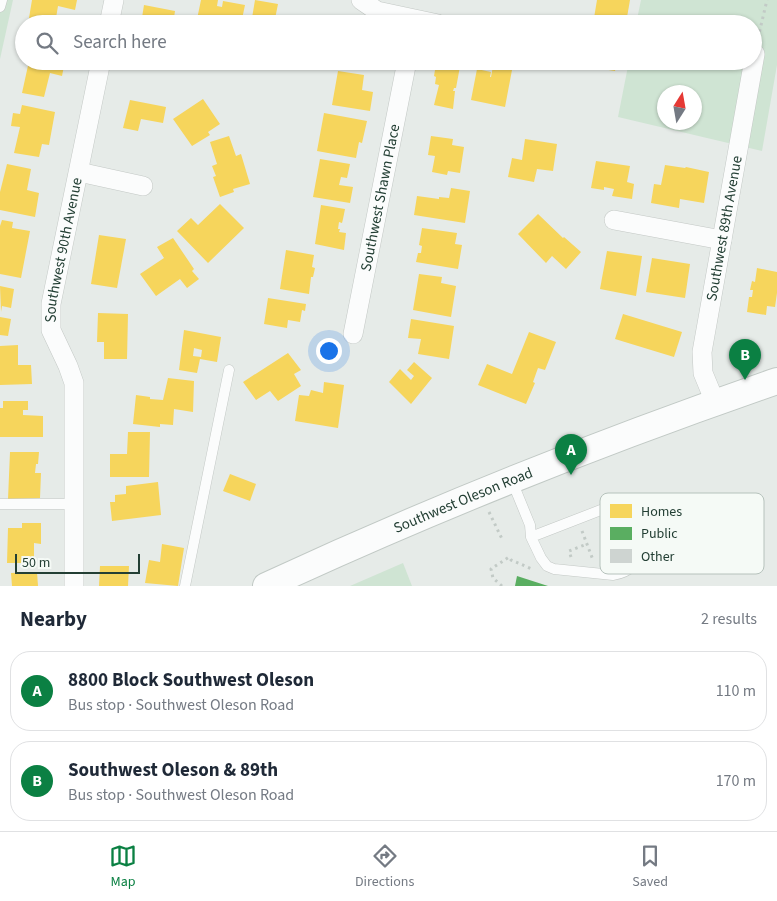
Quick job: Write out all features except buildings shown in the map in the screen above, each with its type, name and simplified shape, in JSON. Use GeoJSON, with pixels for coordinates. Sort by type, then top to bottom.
{"type":"FeatureCollection","features":[{"type":"Feature","properties":{"kind":"main road","name":"Southwest Oleson Road"},"geometry":{"type":"LineString","coordinates":[[266,586],[292,580],[388,531],[512,480],[716,402],[777,381]]}},
{"type":"Feature","properties":{"kind":"street"},"geometry":{"type":"LineString","coordinates":[[111,15],[114,0]]}},
{"type":"Feature","properties":{"kind":"street"},"geometry":{"type":"LineString","coordinates":[[361,0],[377,11],[391,15]]}},
{"type":"Feature","properties":{"kind":"street","name":"Southwest 90th Avenue"},"geometry":{"type":"LineString","coordinates":[[74,586],[74,383],[52,330],[51,304],[100,70]]}},
{"type":"Feature","properties":{"kind":"street","name":"Southwest Shawn Place"},"geometry":{"type":"LineString","coordinates":[[353,334],[405,70]]}},
{"type":"Feature","properties":{"kind":"street","name":"Southwest 89th Avenue"},"geometry":{"type":"LineString","coordinates":[[716,402],[704,373],[702,352],[752,70]]}},
{"type":"Feature","properties":{"kind":"street"},"geometry":{"type":"LineString","coordinates":[[78,172],[143,186]]}},
{"type":"Feature","properties":{"kind":"street"},"geometry":{"type":"LineString","coordinates":[[614,220],[722,240]]}},
{"type":"Feature","properties":{"kind":"lane"},"geometry":{"type":"LineString","coordinates":[[0,7],[2,0]]}},
{"type":"Feature","properties":{"kind":"lane"},"geometry":{"type":"LineString","coordinates":[[186,586],[229,370]]}},
{"type":"Feature","properties":{"kind":"lane"},"geometry":{"type":"LineString","coordinates":[[512,480],[530,525],[531,537],[547,566],[554,569],[600,574]]}},
{"type":"Feature","properties":{"kind":"lane"},"geometry":{"type":"LineString","coordinates":[[0,504],[74,504]]}},
{"type":"Feature","properties":{"kind":"lane"},"geometry":{"type":"LineString","coordinates":[[531,537],[600,510]]}},
{"type":"Feature","properties":{"kind":"lane"},"geometry":{"type":"LineString","coordinates":[[603,574],[622,574]]}},
{"type":"Feature","properties":{"kind":"path"},"geometry":{"type":"LineString","coordinates":[[762,22],[767,0]]}},
{"type":"Feature","properties":{"kind":"path"},"geometry":{"type":"LineString","coordinates":[[489,511],[503,541]]}},
{"type":"Feature","properties":{"kind":"path"},"geometry":{"type":"LineString","coordinates":[[578,558],[571,557],[569,551],[587,543],[593,560],[586,559]]}},
{"type":"Feature","properties":{"kind":"path"},"geometry":{"type":"LineString","coordinates":[[502,586],[493,578],[491,569],[509,556]]}},
{"type":"Feature","properties":{"kind":"green space"},"geometry":{"type":"Polygon","coordinates":[[[0,0],[13,0],[0,59],[0,0]]]}},
{"type":"Feature","properties":{"kind":"green space"},"geometry":{"type":"Polygon","coordinates":[[[641,0],[777,0],[777,65],[762,151],[673,130],[702,130],[702,85],[657,85],[657,126],[618,117],[627,70],[762,70],[762,15],[638,15],[641,0]]]}},
{"type":"Feature","properties":{"kind":"green space"},"geometry":{"type":"Polygon","coordinates":[[[403,563],[412,586],[350,586],[403,563]]]}},
{"type":"Feature","properties":{"kind":"place","name":"Southwest Oleson & 89th"},"geometry":{"type":"Point","coordinates":[745,380]}},
{"type":"Feature","properties":{"kind":"place","name":"8800 Block Southwest Oleson"},"geometry":{"type":"Point","coordinates":[571,475]}}]}
